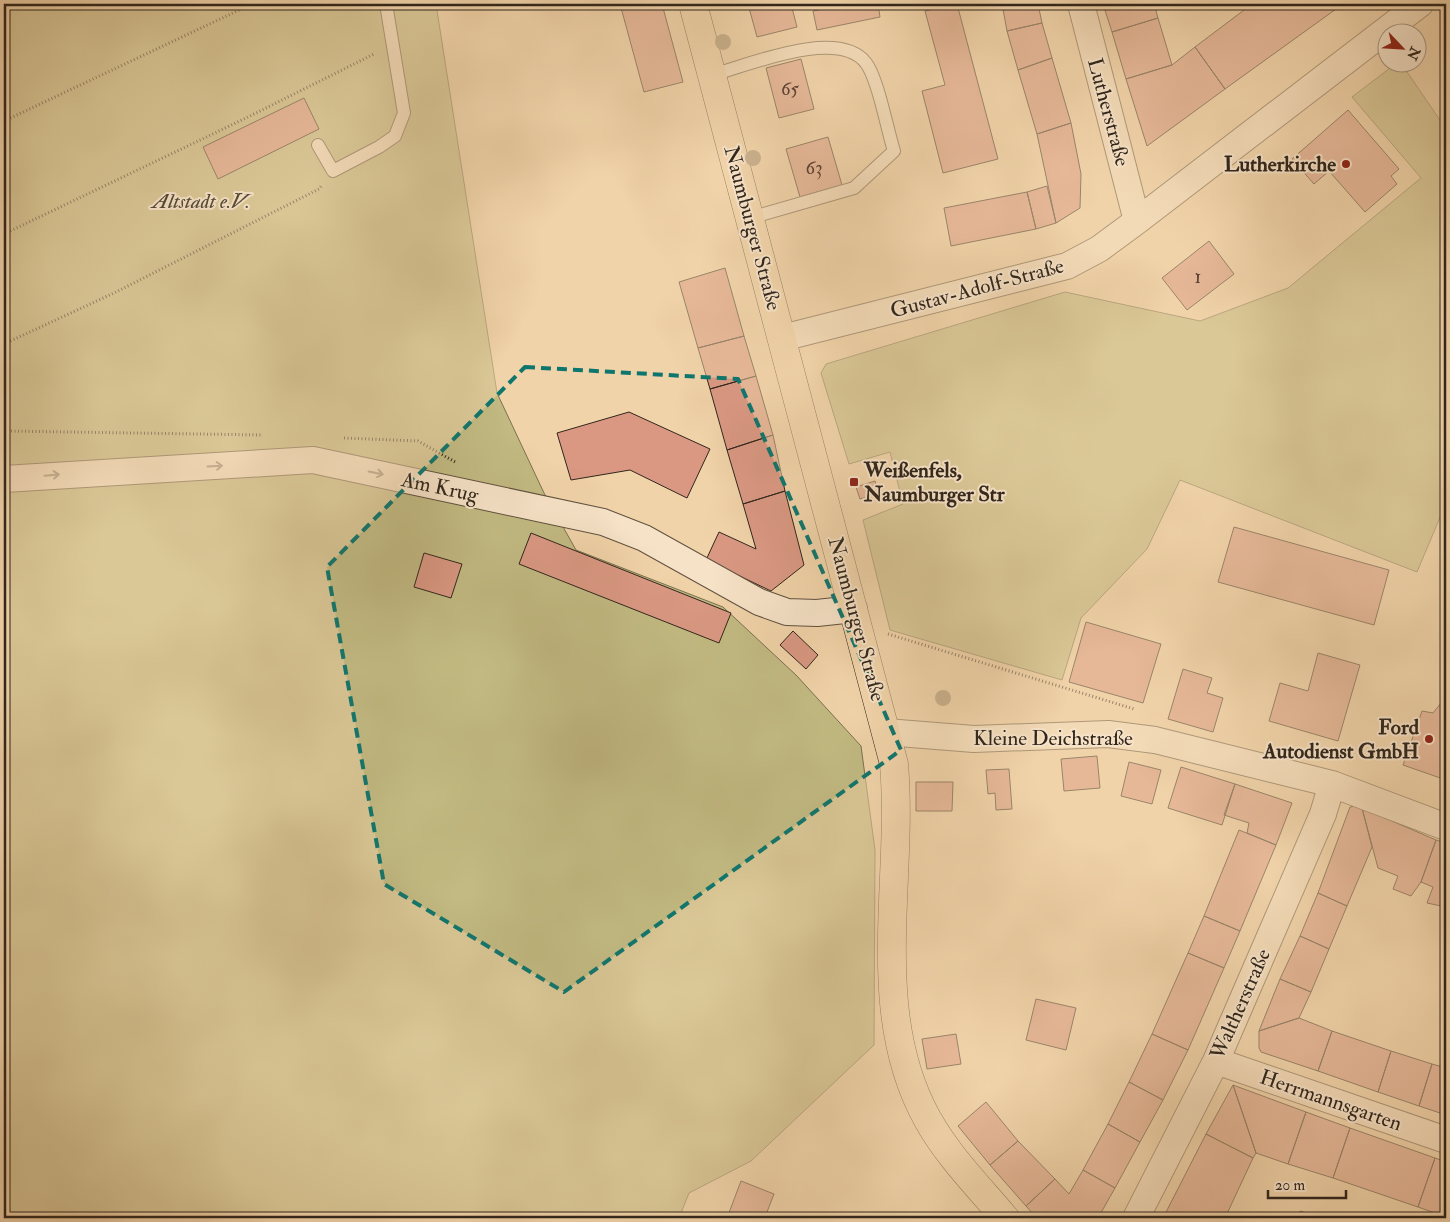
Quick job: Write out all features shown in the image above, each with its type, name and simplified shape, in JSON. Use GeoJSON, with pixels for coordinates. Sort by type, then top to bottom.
{"type":"FeatureCollection","features":[{"type":"Feature","properties":{"kind":"main road","name":"Naumburger Straße"},"geometry":{"type":"LineString","coordinates":[[693,4],[894,764],[896,796],[893,973],[902,1052],[914,1092],[940,1140],[1005,1218]]}},
{"type":"Feature","properties":{"kind":"street","name":"Lutherstraße"},"geometry":{"type":"LineString","coordinates":[[1080,4],[1137,221]]}},
{"type":"Feature","properties":{"kind":"street","name":"Gustav-Adolf-Straße"},"geometry":{"type":"LineString","coordinates":[[782,338],[1067,266],[1099,249],[1137,221],[1420,4]]}},
{"type":"Feature","properties":{"kind":"street","name":"Am Krug"},"geometry":{"type":"LineString","coordinates":[[4,479],[313,460],[602,522],[644,538],[759,602],[786,612],[817,613],[854,609]]}},
{"type":"Feature","properties":{"kind":"street","name":"Kleine Deichstraße"},"geometry":{"type":"LineString","coordinates":[[886,732],[974,739],[1108,734],[1155,740],[1332,784],[1446,827]]}},
{"type":"Feature","properties":{"kind":"street","name":"Waltherstraße"},"geometry":{"type":"LineString","coordinates":[[1136,1218],[1216,1060],[1323,814],[1332,784]]}},
{"type":"Feature","properties":{"kind":"street","name":"Herrmannsgarten"},"geometry":{"type":"LineString","coordinates":[[1216,1060],[1446,1140]]}},
{"type":"Feature","properties":{"kind":"lane"},"geometry":{"type":"LineString","coordinates":[[318,145],[333,171],[379,147],[395,136],[404,113],[386,4]]}},
{"type":"Feature","properties":{"kind":"lane"},"geometry":{"type":"LineString","coordinates":[[712,75],[808,48],[831,47],[852,52],[861,58],[871,72],[894,151],[854,188],[750,218]]}},
{"type":"Feature","properties":{"kind":"path"},"geometry":{"type":"LineString","coordinates":[[4,9],[15,4]]}},
{"type":"Feature","properties":{"kind":"path"},"geometry":{"type":"LineString","coordinates":[[4,121],[252,4]]}},
{"type":"Feature","properties":{"kind":"path"},"geometry":{"type":"LineString","coordinates":[[4,234],[393,45]]}},
{"type":"Feature","properties":{"kind":"path"},"geometry":{"type":"LineString","coordinates":[[4,344],[114,293],[319,189],[333,171]]}},
{"type":"Feature","properties":{"kind":"path"},"geometry":{"type":"LineString","coordinates":[[888,634],[1150,714],[1155,740]]}},
{"type":"Feature","properties":{"kind":"highlighted area"},"geometry":{"type":"Polygon","coordinates":[[[525,367],[738,379],[901,750],[564,992],[384,884],[327,567],[525,367]]]}},
{"type":"Feature","properties":{"kind":"green space","name":"Altstadt e.V."},"geometry":{"type":"Polygon","coordinates":[[[4,4],[436,4],[497,393],[544,493],[576,550],[723,607],[796,675],[861,746],[875,850],[874,1045],[751,1161],[689,1193],[679,1218],[4,1218],[4,4]]]}},
{"type":"Feature","properties":{"kind":"green space"},"geometry":{"type":"Polygon","coordinates":[[[1385,72],[1407,72],[1446,129],[1446,503],[1417,572],[1180,480],[1147,549],[1081,618],[1062,680],[890,630],[863,520],[903,504],[890,452],[849,464],[821,373],[826,364],[1065,292],[1200,321],[1288,288],[1421,178],[1352,97],[1385,72]]]}},
{"type":"Feature","properties":{"kind":"building"},"geometry":{"type":"Polygon","coordinates":[[[620,4],[662,4],[683,82],[644,92],[620,4]]]}},
{"type":"Feature","properties":{"kind":"building"},"geometry":{"type":"Polygon","coordinates":[[[748,4],[791,4],[797,27],[757,37],[748,4]]]}},
{"type":"Feature","properties":{"kind":"building"},"geometry":{"type":"Polygon","coordinates":[[[849,4],[878,4],[880,17],[817,30],[813,11],[849,4]]]}},
{"type":"Feature","properties":{"kind":"building"},"geometry":{"type":"Polygon","coordinates":[[[957,4],[998,159],[943,173],[922,91],[945,85],[925,11],[957,4]]]}},
{"type":"Feature","properties":{"kind":"building"},"geometry":{"type":"Polygon","coordinates":[[[1002,4],[1038,4],[1042,23],[1007,31],[1002,4]]]}},
{"type":"Feature","properties":{"kind":"building"},"geometry":{"type":"Polygon","coordinates":[[[1103,4],[1154,4],[1158,18],[1112,32],[1103,4]]]}},
{"type":"Feature","properties":{"kind":"building"},"geometry":{"type":"Polygon","coordinates":[[[1252,4],[1343,4],[1225,89],[1195,47],[1252,4]]]}},
{"type":"Feature","properties":{"kind":"building"},"geometry":{"type":"Polygon","coordinates":[[[1158,18],[1172,65],[1126,79],[1112,32],[1158,18]]]}},
{"type":"Feature","properties":{"kind":"building"},"geometry":{"type":"Polygon","coordinates":[[[1042,23],[1052,58],[1018,70],[1007,31],[1042,23]]]}},
{"type":"Feature","properties":{"kind":"building"},"geometry":{"type":"Polygon","coordinates":[[[1195,47],[1225,89],[1147,146],[1126,79],[1172,65],[1195,47]]]}},
{"type":"Feature","properties":{"kind":"building"},"geometry":{"type":"Polygon","coordinates":[[[1052,58],[1071,123],[1037,134],[1018,70],[1052,58]]]}},
{"type":"Feature","properties":{"kind":"building"},"geometry":{"type":"Polygon","coordinates":[[[801,59],[814,109],[779,118],[766,68],[801,59]]]}},
{"type":"Feature","properties":{"kind":"building"},"geometry":{"type":"Polygon","coordinates":[[[304,98],[319,129],[218,179],[203,147],[304,98]]]}},
{"type":"Feature","properties":{"kind":"building","name":"Lutherkirche"},"geometry":{"type":"Polygon","coordinates":[[[1348,110],[1399,169],[1391,176],[1397,184],[1365,212],[1329,171],[1314,184],[1292,159],[1348,110]]]}},
{"type":"Feature","properties":{"kind":"building"},"geometry":{"type":"Polygon","coordinates":[[[1071,123],[1081,174],[1080,208],[1056,223],[1037,134],[1071,123]]]}},
{"type":"Feature","properties":{"kind":"building"},"geometry":{"type":"Polygon","coordinates":[[[828,137],[842,185],[800,197],[786,149],[828,137]]]}},
{"type":"Feature","properties":{"kind":"building"},"geometry":{"type":"Polygon","coordinates":[[[1047,186],[1056,223],[1036,229],[1027,192],[1047,186]]]}},
{"type":"Feature","properties":{"kind":"building"},"geometry":{"type":"Polygon","coordinates":[[[1027,192],[1036,229],[951,246],[944,208],[1027,192]]]}},
{"type":"Feature","properties":{"kind":"building"},"geometry":{"type":"Polygon","coordinates":[[[1209,241],[1234,274],[1187,310],[1162,278],[1209,241]]]}},
{"type":"Feature","properties":{"kind":"building"},"geometry":{"type":"Polygon","coordinates":[[[725,268],[744,336],[698,348],[679,282],[725,268]]]}},
{"type":"Feature","properties":{"kind":"building"},"geometry":{"type":"Polygon","coordinates":[[[744,336],[756,376],[710,389],[698,348],[744,336]]]}},
{"type":"Feature","properties":{"kind":"building"},"geometry":{"type":"Polygon","coordinates":[[[756,376],[773,435],[727,450],[710,389],[756,376]]]}},
{"type":"Feature","properties":{"kind":"building"},"geometry":{"type":"Polygon","coordinates":[[[629,412],[710,449],[687,498],[630,470],[571,480],[557,433],[629,412]]]}},
{"type":"Feature","properties":{"kind":"building"},"geometry":{"type":"Polygon","coordinates":[[[773,435],[785,491],[743,504],[727,450],[773,435]]]}},
{"type":"Feature","properties":{"kind":"building"},"geometry":{"type":"Polygon","coordinates":[[[875,481],[879,493],[860,499],[856,487],[875,481]]]}},
{"type":"Feature","properties":{"kind":"building"},"geometry":{"type":"Polygon","coordinates":[[[785,491],[804,565],[771,591],[706,560],[719,532],[756,549],[743,504],[785,491]]]}},
{"type":"Feature","properties":{"kind":"building"},"geometry":{"type":"Polygon","coordinates":[[[1234,527],[1389,570],[1374,625],[1218,582],[1234,527]]]}},
{"type":"Feature","properties":{"kind":"building"},"geometry":{"type":"Polygon","coordinates":[[[531,533],[731,613],[719,643],[519,564],[531,533]]]}},
{"type":"Feature","properties":{"kind":"building"},"geometry":{"type":"Polygon","coordinates":[[[424,553],[462,564],[451,598],[414,587],[424,553]]]}},
{"type":"Feature","properties":{"kind":"building"},"geometry":{"type":"Polygon","coordinates":[[[1086,622],[1161,644],[1143,703],[1069,682],[1086,622]]]}},
{"type":"Feature","properties":{"kind":"building"},"geometry":{"type":"Polygon","coordinates":[[[793,631],[818,655],[806,669],[780,645],[793,631]]]}},
{"type":"Feature","properties":{"kind":"building"},"geometry":{"type":"Polygon","coordinates":[[[1318,653],[1360,665],[1338,741],[1269,721],[1280,683],[1308,691],[1318,653]]]}},
{"type":"Feature","properties":{"kind":"building"},"geometry":{"type":"Polygon","coordinates":[[[1183,669],[1212,678],[1207,693],[1223,698],[1213,732],[1168,719],[1183,669]]]}},
{"type":"Feature","properties":{"kind":"building","name":"Ford Autodienst GmbH"},"geometry":{"type":"Polygon","coordinates":[[[1446,697],[1446,780],[1403,765],[1422,711],[1433,713],[1446,697]]]}},
{"type":"Feature","properties":{"kind":"building"},"geometry":{"type":"Polygon","coordinates":[[[1097,756],[1100,788],[1064,791],[1061,759],[1097,756]]]}},
{"type":"Feature","properties":{"kind":"building"},"geometry":{"type":"Polygon","coordinates":[[[1129,762],[1161,770],[1152,804],[1121,796],[1129,762]]]}},
{"type":"Feature","properties":{"kind":"building"},"geometry":{"type":"Polygon","coordinates":[[[1181,767],[1235,784],[1222,825],[1168,808],[1181,767]]]}},
{"type":"Feature","properties":{"kind":"building"},"geometry":{"type":"Polygon","coordinates":[[[1009,769],[1012,809],[996,810],[995,793],[988,794],[986,770],[1009,769]]]}},
{"type":"Feature","properties":{"kind":"building"},"geometry":{"type":"Polygon","coordinates":[[[916,782],[953,782],[952,811],[916,811],[916,782]]]}},
{"type":"Feature","properties":{"kind":"building"},"geometry":{"type":"Polygon","coordinates":[[[1235,784],[1292,803],[1276,845],[1247,833],[1249,823],[1224,815],[1235,784]]]}},
{"type":"Feature","properties":{"kind":"building"},"geometry":{"type":"Polygon","coordinates":[[[1350,807],[1362,808],[1372,847],[1347,906],[1318,893],[1350,807]]]}},
{"type":"Feature","properties":{"kind":"building"},"geometry":{"type":"Polygon","coordinates":[[[1362,808],[1436,840],[1421,882],[1411,896],[1393,889],[1398,876],[1378,868],[1362,808]]]}},
{"type":"Feature","properties":{"kind":"building"},"geometry":{"type":"Polygon","coordinates":[[[1239,830],[1276,845],[1240,931],[1204,916],[1239,830]]]}},
{"type":"Feature","properties":{"kind":"building"},"geometry":{"type":"Polygon","coordinates":[[[1436,840],[1446,843],[1446,907],[1427,903],[1433,887],[1421,882],[1436,840]]]}},
{"type":"Feature","properties":{"kind":"building"},"geometry":{"type":"Polygon","coordinates":[[[1318,893],[1347,906],[1329,949],[1300,936],[1318,893]]]}},
{"type":"Feature","properties":{"kind":"building"},"geometry":{"type":"Polygon","coordinates":[[[1204,916],[1240,931],[1224,968],[1188,953],[1204,916]]]}},
{"type":"Feature","properties":{"kind":"building"},"geometry":{"type":"Polygon","coordinates":[[[1300,936],[1329,949],[1311,992],[1280,979],[1300,936]]]}},
{"type":"Feature","properties":{"kind":"building"},"geometry":{"type":"Polygon","coordinates":[[[1188,953],[1224,968],[1188,1050],[1152,1034],[1188,953]]]}},
{"type":"Feature","properties":{"kind":"building"},"geometry":{"type":"Polygon","coordinates":[[[1280,979],[1311,992],[1299,1018],[1259,1031],[1280,979]]]}},
{"type":"Feature","properties":{"kind":"building"},"geometry":{"type":"Polygon","coordinates":[[[1036,999],[1076,1008],[1066,1050],[1026,1040],[1036,999]]]}},
{"type":"Feature","properties":{"kind":"building"},"geometry":{"type":"Polygon","coordinates":[[[1299,1018],[1332,1031],[1318,1071],[1261,1052],[1259,1048],[1259,1031],[1299,1018]]]}},
{"type":"Feature","properties":{"kind":"building"},"geometry":{"type":"Polygon","coordinates":[[[1332,1031],[1391,1051],[1378,1092],[1318,1071],[1332,1031]]]}},
{"type":"Feature","properties":{"kind":"building"},"geometry":{"type":"Polygon","coordinates":[[[956,1034],[961,1064],[927,1069],[922,1039],[956,1034]]]}},
{"type":"Feature","properties":{"kind":"building"},"geometry":{"type":"Polygon","coordinates":[[[1152,1034],[1188,1050],[1163,1100],[1129,1082],[1152,1034]]]}},
{"type":"Feature","properties":{"kind":"building"},"geometry":{"type":"Polygon","coordinates":[[[1391,1051],[1432,1064],[1419,1106],[1378,1092],[1391,1051]]]}},
{"type":"Feature","properties":{"kind":"building"},"geometry":{"type":"Polygon","coordinates":[[[1432,1064],[1446,1068],[1446,1115],[1419,1106],[1432,1064]]]}},
{"type":"Feature","properties":{"kind":"building"},"geometry":{"type":"Polygon","coordinates":[[[1129,1082],[1163,1100],[1140,1142],[1108,1124],[1129,1082]]]}},
{"type":"Feature","properties":{"kind":"building"},"geometry":{"type":"Polygon","coordinates":[[[1233,1085],[1306,1112],[1288,1164],[1256,1153],[1233,1085]]]}},
{"type":"Feature","properties":{"kind":"building"},"geometry":{"type":"Polygon","coordinates":[[[1233,1085],[1256,1153],[1253,1158],[1206,1134],[1233,1085]]]}},
{"type":"Feature","properties":{"kind":"building"},"geometry":{"type":"Polygon","coordinates":[[[986,1102],[1018,1141],[990,1165],[958,1126],[986,1102]]]}},
{"type":"Feature","properties":{"kind":"building"},"geometry":{"type":"Polygon","coordinates":[[[1306,1112],[1350,1128],[1333,1178],[1288,1164],[1306,1112]]]}},
{"type":"Feature","properties":{"kind":"building"},"geometry":{"type":"Polygon","coordinates":[[[1108,1124],[1140,1142],[1115,1188],[1083,1170],[1108,1124]]]}},
{"type":"Feature","properties":{"kind":"building"},"geometry":{"type":"Polygon","coordinates":[[[1350,1128],[1435,1158],[1418,1207],[1333,1178],[1350,1128]]]}},
{"type":"Feature","properties":{"kind":"building"},"geometry":{"type":"Polygon","coordinates":[[[1206,1134],[1253,1158],[1225,1218],[1163,1218],[1206,1134]]]}},
{"type":"Feature","properties":{"kind":"building"},"geometry":{"type":"Polygon","coordinates":[[[1018,1141],[1055,1179],[1026,1206],[990,1165],[1018,1141]]]}},
{"type":"Feature","properties":{"kind":"building"},"geometry":{"type":"Polygon","coordinates":[[[1435,1158],[1446,1162],[1446,1217],[1418,1207],[1435,1158]]]}},
{"type":"Feature","properties":{"kind":"building"},"geometry":{"type":"Polygon","coordinates":[[[1083,1170],[1115,1188],[1098,1218],[1037,1218],[1026,1206],[1055,1179],[1069,1194],[1083,1170]]]}},
{"type":"Feature","properties":{"kind":"building"},"geometry":{"type":"Polygon","coordinates":[[[741,1181],[774,1194],[767,1212],[784,1218],[727,1218],[741,1181]]]}},
{"type":"Feature","properties":{"kind":"building"},"geometry":{"type":"Polygon","coordinates":[[[1300,1211],[1323,1218],[1298,1218],[1300,1211]]]}},
{"type":"Feature","properties":{"kind":"place","name":"Lutherkirche"},"geometry":{"type":"Point","coordinates":[1346,164]}},
{"type":"Feature","properties":{"kind":"place","name":"Weißenfels, Naumburger Str"},"geometry":{"type":"Point","coordinates":[854,482]}},
{"type":"Feature","properties":{"kind":"place","name":"Ford Autodienst GmbH"},"geometry":{"type":"Point","coordinates":[1429,739]}}]}
